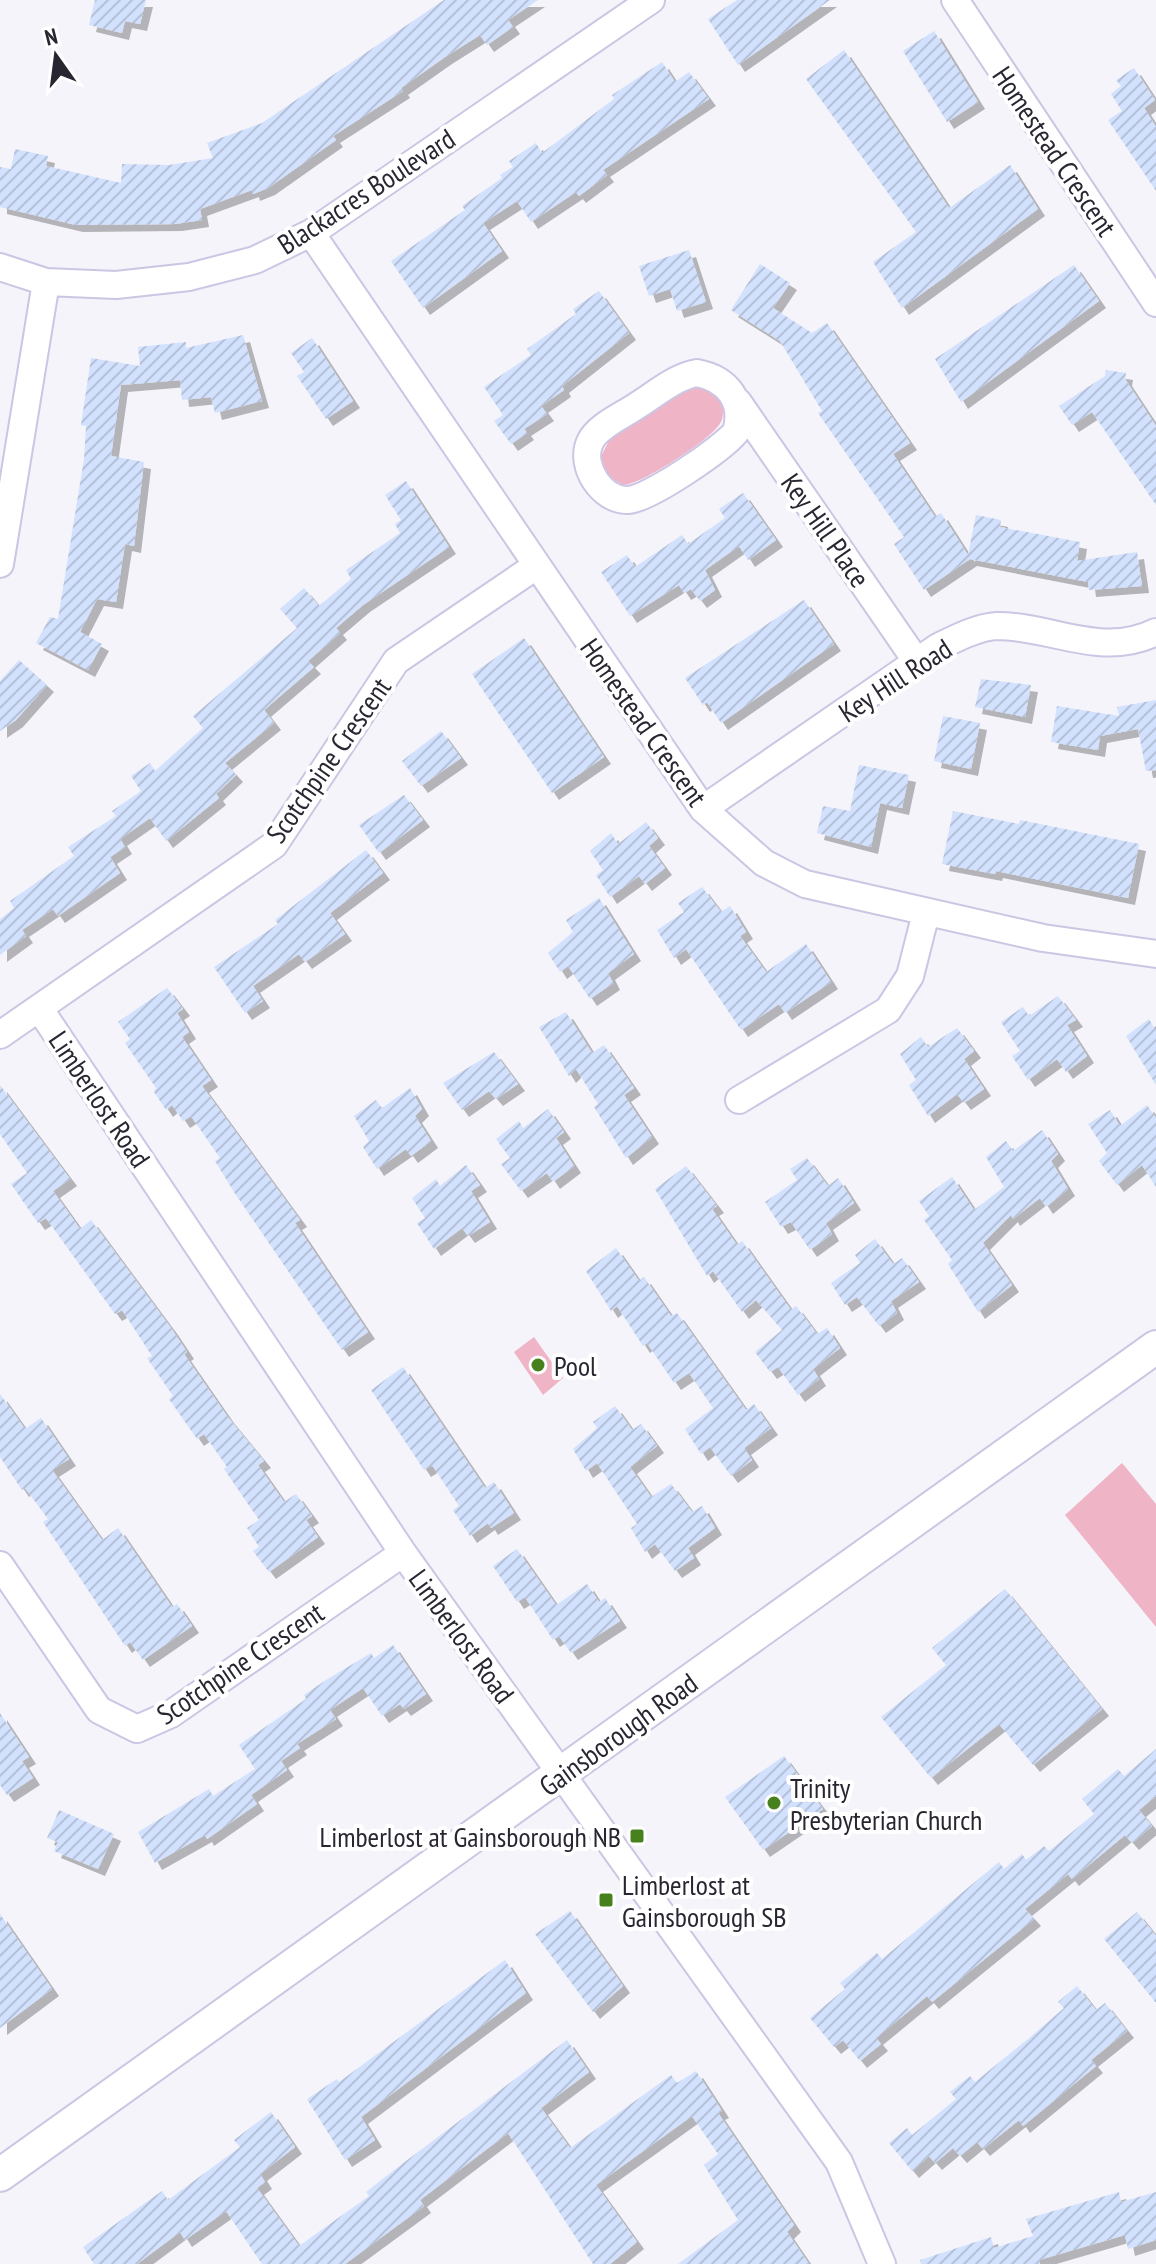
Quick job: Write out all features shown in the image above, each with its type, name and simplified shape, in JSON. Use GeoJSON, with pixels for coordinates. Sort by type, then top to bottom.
{"type":"FeatureCollection","features":[{"type":"Feature","properties":{"kind":"main road","name":"Gainsborough Road"},"geometry":{"type":"LineString","coordinates":[[0,2175],[1156,1347]]}},
{"type":"Feature","properties":{"kind":"street","name":"Blackacres Boulevard"},"geometry":{"type":"LineString","coordinates":[[0,267],[46,282],[116,285],[189,277],[255,260],[311,233],[651,0]]}},
{"type":"Feature","properties":{"kind":"street","name":"Homestead Crescent"},"geometry":{"type":"LineString","coordinates":[[955,0],[1156,303]]}},
{"type":"Feature","properties":{"kind":"street","name":"Homestead Crescent"},"geometry":{"type":"LineString","coordinates":[[311,233],[703,809],[764,863],[805,884],[926,913],[1043,938],[1156,954]]}},
{"type":"Feature","properties":{"kind":"street"},"geometry":{"type":"LineString","coordinates":[[0,564],[46,282]]}},
{"type":"Feature","properties":{"kind":"street","name":"Key Hill Place"},"geometry":{"type":"LineString","coordinates":[[736,399],[739,421],[730,440],[647,493],[623,500],[605,493],[598,485],[588,455],[595,436],[674,381],[686,375],[708,375],[729,389],[736,399],[917,662]]}},
{"type":"Feature","properties":{"kind":"street","name":"Scotchpine Crescent"},"geometry":{"type":"LineString","coordinates":[[0,1035],[274,845],[396,661],[536,566]]}},
{"type":"Feature","properties":{"kind":"street","name":"Key Hill Road"},"geometry":{"type":"LineString","coordinates":[[703,809],[938,647],[997,626],[1104,644],[1125,643],[1156,632]]}},
{"type":"Feature","properties":{"kind":"street"},"geometry":{"type":"LineString","coordinates":[[739,1100],[888,1010],[910,976],[926,913]]}},
{"type":"Feature","properties":{"kind":"street","name":"Limberlost Road"},"geometry":{"type":"LineString","coordinates":[[39,1008],[403,1553],[839,2162],[882,2264]]}},
{"type":"Feature","properties":{"kind":"street","name":"Scotchpine Crescent"},"geometry":{"type":"LineString","coordinates":[[0,1565],[99,1710],[137,1729],[171,1714],[403,1553]]}},
{"type":"Feature","properties":{"kind":"shaded area"},"geometry":{"type":"Polygon","coordinates":[[[696,385],[707,388],[719,397],[723,413],[719,425],[674,461],[644,478],[623,485],[607,476],[601,456],[610,439],[686,388],[696,385]]]}},
{"type":"Feature","properties":{"kind":"shaded area","name":"Pool"},"geometry":{"type":"Polygon","coordinates":[[[534,1337],[563,1378],[543,1395],[514,1352],[534,1337]]]}},
{"type":"Feature","properties":{"kind":"shaded area"},"geometry":{"type":"Polygon","coordinates":[[[1122,1463],[1156,1504],[1156,1627],[1065,1515],[1122,1463]]]}},
{"type":"Feature","properties":{"kind":"building"},"geometry":{"type":"Polygon","coordinates":[[[95,0],[146,0],[140,24],[125,21],[122,33],[89,25],[95,0]]]}},
{"type":"Feature","properties":{"kind":"building"},"geometry":{"type":"Polygon","coordinates":[[[444,0],[538,0],[508,20],[513,27],[487,45],[480,35],[445,57],[401,88],[403,91],[333,136],[336,140],[268,188],[253,194],[252,190],[200,209],[202,220],[175,224],[76,225],[0,207],[0,167],[11,169],[15,149],[48,156],[46,166],[121,183],[122,164],[169,165],[213,158],[207,143],[262,123],[444,0]]]}},
{"type":"Feature","properties":{"kind":"building"},"geometry":{"type":"Polygon","coordinates":[[[737,0],[830,0],[738,65],[708,19],[737,0]]]}},
{"type":"Feature","properties":{"kind":"building"},"geometry":{"type":"Polygon","coordinates":[[[934,31],[978,102],[947,122],[903,51],[934,31]]]}},
{"type":"Feature","properties":{"kind":"building"},"geometry":{"type":"Polygon","coordinates":[[[844,50],[949,208],[1010,165],[1038,209],[902,308],[873,262],[916,232],[806,79],[844,50]]]}},
{"type":"Feature","properties":{"kind":"building"},"geometry":{"type":"Polygon","coordinates":[[[662,62],[675,82],[689,72],[709,99],[603,170],[607,175],[579,196],[576,192],[531,222],[517,201],[483,223],[502,251],[423,308],[391,261],[465,210],[462,206],[513,167],[509,161],[536,143],[542,153],[614,99],[612,95],[662,62]]]}},
{"type":"Feature","properties":{"kind":"building"},"geometry":{"type":"Polygon","coordinates":[[[1134,68],[1155,100],[1144,108],[1156,127],[1156,191],[1108,120],[1122,111],[1111,94],[1121,86],[1116,80],[1134,68]]]}},
{"type":"Feature","properties":{"kind":"building"},"geometry":{"type":"Polygon","coordinates":[[[689,250],[706,302],[677,311],[670,289],[649,296],[639,266],[689,250]]]}},
{"type":"Feature","properties":{"kind":"building"},"geometry":{"type":"Polygon","coordinates":[[[760,264],[790,283],[773,308],[812,333],[827,323],[910,443],[893,454],[935,517],[941,513],[968,555],[976,515],[1001,520],[1000,527],[1080,542],[1077,561],[1137,552],[1142,586],[1089,590],[1088,582],[970,559],[924,590],[894,544],[904,537],[818,413],[822,411],[780,341],[731,310],[760,264]]]}},
{"type":"Feature","properties":{"kind":"building"},"geometry":{"type":"Polygon","coordinates":[[[1074,265],[1099,301],[961,402],[935,359],[1074,265]]]}},
{"type":"Feature","properties":{"kind":"building"},"geometry":{"type":"Polygon","coordinates":[[[599,291],[629,333],[562,386],[564,390],[541,406],[547,414],[524,429],[527,433],[511,444],[494,421],[503,415],[484,387],[531,355],[527,349],[576,314],[573,309],[599,291]]]}},
{"type":"Feature","properties":{"kind":"building"},"geometry":{"type":"Polygon","coordinates":[[[243,335],[262,401],[215,413],[211,397],[182,400],[180,380],[121,385],[111,456],[144,462],[134,546],[125,544],[116,602],[97,599],[80,632],[102,644],[88,670],[36,643],[50,617],[58,619],[84,459],[86,426],[81,425],[91,358],[140,366],[138,347],[186,342],[186,348],[243,335]]]}},
{"type":"Feature","properties":{"kind":"building"},"geometry":{"type":"Polygon","coordinates":[[[312,338],[353,401],[326,419],[297,376],[304,372],[291,353],[312,338]]]}},
{"type":"Feature","properties":{"kind":"building"},"geometry":{"type":"Polygon","coordinates":[[[1106,370],[1126,373],[1125,379],[1156,426],[1156,505],[1092,412],[1072,425],[1059,406],[1105,376],[1106,370]]]}},
{"type":"Feature","properties":{"kind":"building"},"geometry":{"type":"Polygon","coordinates":[[[406,481],[449,547],[363,605],[336,628],[340,633],[308,661],[314,667],[264,710],[274,723],[225,763],[236,775],[216,794],[219,798],[166,841],[150,818],[120,839],[125,847],[110,857],[120,873],[58,916],[53,909],[22,930],[26,936],[0,955],[0,919],[14,908],[10,901],[74,856],[68,847],[116,816],[112,811],[141,791],[131,776],[150,763],[155,771],[203,728],[193,716],[297,628],[280,609],[304,588],[319,606],[351,579],[346,570],[400,533],[395,524],[401,520],[385,495],[406,481]]]}},
{"type":"Feature","properties":{"kind":"building"},"geometry":{"type":"Polygon","coordinates":[[[743,493],[776,540],[748,560],[739,546],[705,570],[715,590],[700,601],[691,589],[684,593],[679,585],[630,616],[601,572],[627,555],[635,567],[682,535],[688,544],[725,518],[719,509],[743,493]]]}},
{"type":"Feature","properties":{"kind":"building"},"geometry":{"type":"Polygon","coordinates":[[[804,600],[834,644],[721,723],[707,702],[703,705],[685,678],[804,600]]]}},
{"type":"Feature","properties":{"kind":"building"},"geometry":{"type":"Polygon","coordinates":[[[524,638],[604,757],[552,793],[472,674],[524,638]]]}},
{"type":"Feature","properties":{"kind":"building"},"geometry":{"type":"Polygon","coordinates":[[[19,660],[47,685],[16,720],[0,731],[0,681],[19,660]]]}},
{"type":"Feature","properties":{"kind":"building"},"geometry":{"type":"Polygon","coordinates":[[[981,679],[1031,685],[1025,717],[975,707],[981,679]]]}},
{"type":"Feature","properties":{"kind":"building"},"geometry":{"type":"Polygon","coordinates":[[[1156,700],[1156,770],[1146,771],[1138,729],[1100,736],[1098,750],[1051,742],[1057,706],[1119,716],[1117,707],[1156,700]]]}},
{"type":"Feature","properties":{"kind":"building"},"geometry":{"type":"Polygon","coordinates":[[[943,716],[980,723],[971,769],[934,761],[943,716]]]}},
{"type":"Feature","properties":{"kind":"building"},"geometry":{"type":"Polygon","coordinates":[[[441,731],[461,758],[421,786],[402,761],[441,731]]]}},
{"type":"Feature","properties":{"kind":"building"},"geometry":{"type":"Polygon","coordinates":[[[859,765],[909,775],[902,808],[880,803],[871,847],[817,833],[823,806],[850,811],[859,765]]]}},
{"type":"Feature","properties":{"kind":"building"},"geometry":{"type":"Polygon","coordinates":[[[404,795],[423,820],[379,853],[359,825],[404,795]]]}},
{"type":"Feature","properties":{"kind":"building"},"geometry":{"type":"Polygon","coordinates":[[[953,811],[1019,824],[1020,820],[1139,844],[1128,898],[996,871],[995,874],[942,864],[953,811]]]}},
{"type":"Feature","properties":{"kind":"building"},"geometry":{"type":"Polygon","coordinates":[[[646,822],[658,838],[649,846],[665,868],[645,884],[639,876],[610,897],[596,875],[603,870],[590,851],[611,833],[618,844],[646,822]]]}},
{"type":"Feature","properties":{"kind":"building"},"geometry":{"type":"Polygon","coordinates":[[[366,850],[383,873],[330,913],[345,934],[305,962],[299,954],[253,986],[263,1001],[245,1013],[214,967],[278,924],[275,920],[366,850]]]}},
{"type":"Feature","properties":{"kind":"building"},"geometry":{"type":"Polygon","coordinates":[[[702,887],[721,912],[730,906],[746,932],[740,936],[766,972],[806,944],[831,982],[785,1013],[779,1004],[741,1030],[686,949],[674,958],[657,930],[684,912],[678,903],[702,887]]]}},
{"type":"Feature","properties":{"kind":"building"},"geometry":{"type":"Polygon","coordinates":[[[599,898],[634,954],[608,973],[613,983],[590,999],[568,966],[560,972],[548,953],[573,932],[566,920],[599,898]]]}},
{"type":"Feature","properties":{"kind":"building"},"geometry":{"type":"Polygon","coordinates":[[[167,988],[183,1009],[177,1013],[189,1032],[182,1037],[211,1080],[202,1086],[300,1220],[295,1223],[368,1332],[342,1350],[234,1192],[215,1161],[220,1158],[191,1116],[183,1121],[172,1105],[166,1110],[154,1092],[156,1088],[125,1043],[130,1039],[118,1022],[167,988]]]}},
{"type":"Feature","properties":{"kind":"building"},"geometry":{"type":"Polygon","coordinates":[[[1058,996],[1076,1020],[1067,1025],[1087,1056],[1066,1072],[1057,1059],[1028,1080],[1012,1056],[1020,1051],[1001,1022],[1023,1007],[1029,1016],[1058,996]]]}},
{"type":"Feature","properties":{"kind":"building"},"geometry":{"type":"Polygon","coordinates":[[[566,1012],[592,1053],[604,1045],[634,1088],[624,1095],[652,1137],[626,1158],[594,1107],[598,1104],[576,1069],[569,1076],[539,1027],[566,1012]]]}},
{"type":"Feature","properties":{"kind":"building"},"geometry":{"type":"Polygon","coordinates":[[[1149,1019],[1156,1031],[1156,1085],[1126,1036],[1149,1019]]]}},
{"type":"Feature","properties":{"kind":"building"},"geometry":{"type":"Polygon","coordinates":[[[957,1028],[974,1051],[964,1059],[984,1089],[964,1103],[957,1094],[928,1116],[909,1085],[916,1080],[900,1054],[921,1037],[928,1047],[957,1028]]]}},
{"type":"Feature","properties":{"kind":"building"},"geometry":{"type":"Polygon","coordinates":[[[494,1052],[518,1084],[496,1099],[489,1091],[462,1110],[443,1083],[494,1052]]]}},
{"type":"Feature","properties":{"kind":"building"},"geometry":{"type":"Polygon","coordinates":[[[0,1085],[70,1179],[53,1191],[80,1229],[91,1220],[171,1328],[187,1352],[184,1354],[227,1416],[264,1461],[258,1465],[284,1502],[296,1494],[312,1516],[306,1520],[318,1537],[269,1572],[253,1551],[259,1547],[247,1528],[259,1520],[224,1469],[227,1467],[204,1434],[197,1439],[169,1399],[173,1396],[147,1358],[152,1356],[122,1310],[115,1314],[46,1218],[38,1223],[11,1184],[27,1173],[0,1134],[0,1085]]]}},
{"type":"Feature","properties":{"kind":"building"},"geometry":{"type":"Polygon","coordinates":[[[410,1088],[422,1109],[415,1116],[431,1141],[411,1156],[406,1149],[377,1169],[363,1147],[369,1141],[354,1116],[376,1100],[382,1108],[410,1088]]]}},
{"type":"Feature","properties":{"kind":"building"},"geometry":{"type":"Polygon","coordinates":[[[1147,1105],[1156,1118],[1156,1187],[1142,1165],[1117,1185],[1099,1161],[1107,1153],[1088,1124],[1110,1110],[1120,1126],[1147,1105]]]}},
{"type":"Feature","properties":{"kind":"building"},"geometry":{"type":"Polygon","coordinates":[[[548,1109],[564,1132],[556,1138],[574,1166],[553,1182],[547,1173],[521,1191],[501,1164],[510,1158],[496,1139],[519,1121],[523,1128],[548,1109]]]}},
{"type":"Feature","properties":{"kind":"building"},"geometry":{"type":"Polygon","coordinates":[[[1042,1130],[1058,1154],[1051,1161],[1068,1189],[1046,1207],[1040,1198],[1013,1219],[1011,1215],[983,1243],[1012,1285],[978,1312],[948,1264],[952,1260],[924,1220],[929,1216],[919,1201],[952,1177],[974,1210],[1004,1187],[986,1157],[1006,1141],[1013,1151],[1042,1130]]]}},
{"type":"Feature","properties":{"kind":"building"},"geometry":{"type":"Polygon","coordinates":[[[807,1158],[828,1186],[838,1178],[854,1203],[826,1223],[832,1234],[810,1250],[791,1222],[781,1227],[765,1202],[797,1180],[790,1169],[807,1158]]]}},
{"type":"Feature","properties":{"kind":"building"},"geometry":{"type":"Polygon","coordinates":[[[466,1165],[480,1185],[471,1191],[490,1222],[468,1236],[462,1228],[434,1249],[417,1223],[425,1218],[412,1198],[436,1179],[440,1186],[466,1165]]]}},
{"type":"Feature","properties":{"kind":"building"},"geometry":{"type":"Polygon","coordinates":[[[686,1166],[717,1206],[712,1209],[737,1245],[742,1241],[791,1310],[796,1306],[817,1334],[827,1328],[840,1348],[813,1369],[819,1379],[798,1395],[778,1367],[770,1372],[755,1352],[782,1330],[756,1300],[742,1312],[713,1271],[707,1276],[655,1189],[686,1166]]]}},
{"type":"Feature","properties":{"kind":"building"},"geometry":{"type":"Polygon","coordinates":[[[875,1239],[893,1264],[902,1258],[919,1282],[891,1301],[897,1313],[879,1326],[857,1297],[845,1305],[831,1283],[860,1263],[855,1255],[875,1239]]]}},
{"type":"Feature","properties":{"kind":"building"},"geometry":{"type":"Polygon","coordinates":[[[616,1248],[639,1281],[644,1277],[671,1316],[677,1313],[746,1410],[754,1404],[771,1428],[744,1448],[752,1460],[731,1476],[710,1447],[701,1454],[685,1429],[713,1408],[689,1373],[674,1383],[647,1343],[643,1346],[617,1306],[611,1311],[586,1271],[616,1248]]]}},
{"type":"Feature","properties":{"kind":"building"},"geometry":{"type":"Polygon","coordinates":[[[403,1367],[485,1488],[494,1482],[514,1513],[491,1528],[488,1523],[470,1536],[453,1510],[459,1506],[432,1465],[424,1470],[371,1390],[403,1367]]]}},
{"type":"Feature","properties":{"kind":"building"},"geometry":{"type":"Polygon","coordinates":[[[0,1394],[25,1429],[41,1418],[69,1459],[52,1470],[102,1540],[118,1528],[172,1607],[177,1604],[192,1626],[143,1660],[130,1642],[125,1646],[43,1522],[48,1519],[25,1488],[22,1490],[0,1457],[0,1394]]]}},
{"type":"Feature","properties":{"kind":"building"},"geometry":{"type":"Polygon","coordinates":[[[615,1406],[632,1430],[641,1424],[657,1446],[630,1467],[651,1497],[671,1484],[692,1512],[702,1506],[715,1528],[688,1548],[694,1558],[675,1571],[655,1544],[645,1552],[631,1528],[637,1524],[597,1463],[586,1471],[573,1449],[597,1428],[593,1422],[615,1406]]]}},
{"type":"Feature","properties":{"kind":"building"},"geometry":{"type":"Polygon","coordinates":[[[517,1549],[556,1605],[587,1584],[599,1602],[605,1598],[620,1621],[571,1653],[559,1636],[553,1640],[525,1597],[517,1602],[493,1566],[517,1549]]]}},
{"type":"Feature","properties":{"kind":"building"},"geometry":{"type":"Polygon","coordinates":[[[1005,1589],[1102,1709],[1033,1765],[999,1724],[931,1778],[881,1717],[946,1665],[932,1648],[1005,1589]]]}},
{"type":"Feature","properties":{"kind":"building"},"geometry":{"type":"Polygon","coordinates":[[[393,1645],[426,1694],[404,1709],[400,1704],[382,1716],[363,1688],[330,1710],[336,1719],[297,1744],[300,1748],[281,1761],[287,1770],[251,1795],[257,1804],[207,1839],[205,1835],[155,1863],[138,1832],[209,1789],[213,1796],[255,1769],[239,1745],[306,1699],[304,1695],[326,1680],[371,1653],[374,1658],[393,1645]]]}},
{"type":"Feature","properties":{"kind":"building"},"geometry":{"type":"Polygon","coordinates":[[[0,1713],[29,1757],[22,1761],[33,1778],[7,1795],[0,1785],[0,1713]]]}},
{"type":"Feature","properties":{"kind":"building"},"geometry":{"type":"Polygon","coordinates":[[[1156,1749],[1156,1796],[1139,1810],[1152,1826],[1132,1843],[1125,1835],[1072,1879],[1068,1874],[1025,1909],[1034,1919],[932,2002],[927,1996],[876,2038],[881,2044],[860,2061],[843,2040],[834,2047],[810,2018],[845,1989],[840,1983],[877,1953],[882,1959],[999,1862],[1004,1869],[1022,1854],[1026,1860],[1044,1846],[1049,1851],[1094,1814],[1082,1799],[1118,1769],[1124,1776],[1156,1749]]]}},
{"type":"Feature","properties":{"kind":"building","name":"Trinity Presbyterian Church"},"geometry":{"type":"Polygon","coordinates":[[[784,1756],[823,1809],[763,1850],[725,1797],[784,1756]]]}},
{"type":"Feature","properties":{"kind":"building"},"geometry":{"type":"Polygon","coordinates":[[[59,1810],[114,1834],[98,1869],[54,1851],[58,1842],[47,1838],[59,1810]]]}},
{"type":"Feature","properties":{"kind":"building"},"geometry":{"type":"Polygon","coordinates":[[[570,1911],[623,1986],[593,2012],[535,1934],[570,1911]]]}},
{"type":"Feature","properties":{"kind":"building"},"geometry":{"type":"Polygon","coordinates":[[[1137,1912],[1156,1936],[1156,2003],[1104,1939],[1137,1912]]]}},
{"type":"Feature","properties":{"kind":"building"},"geometry":{"type":"Polygon","coordinates":[[[0,1914],[52,1989],[0,2028],[0,1914]]]}},
{"type":"Feature","properties":{"kind":"building"},"geometry":{"type":"Polygon","coordinates":[[[505,1960],[526,1993],[361,2117],[375,2140],[345,2160],[307,2099],[337,2079],[339,2082],[505,1960]]]}},
{"type":"Feature","properties":{"kind":"building"},"geometry":{"type":"Polygon","coordinates":[[[1077,1986],[1096,2010],[1105,2003],[1127,2031],[1091,2060],[1096,2066],[1023,2126],[1019,2120],[983,2149],[977,2142],[960,2156],[953,2148],[935,2163],[929,2156],[912,2171],[889,2143],[907,2128],[912,2135],[956,2099],[950,2092],[970,2076],[975,2082],[1028,2039],[1064,2008],[1058,2002],[1077,1986]]]}},
{"type":"Feature","properties":{"kind":"building"},"geometry":{"type":"Polygon","coordinates":[[[567,2040],[589,2072],[541,2108],[570,2148],[671,2075],[677,2083],[696,2071],[722,2111],[718,2113],[794,2225],[787,2232],[809,2264],[678,2264],[738,2220],[704,2165],[718,2154],[692,2116],[596,2185],[637,2242],[610,2264],[593,2264],[508,2133],[420,2200],[424,2206],[345,2264],[262,2264],[226,2211],[185,2240],[180,2232],[137,2264],[94,2264],[83,2247],[162,2191],[168,2200],[240,2147],[234,2140],[271,2112],[295,2147],[260,2174],[265,2182],[257,2188],[299,2246],[369,2196],[366,2192],[567,2040]]]}},
{"type":"Feature","properties":{"kind":"building"},"geometry":{"type":"Polygon","coordinates":[[[1119,2192],[1121,2202],[1156,2192],[1156,2240],[1128,2249],[1125,2235],[1039,2260],[1040,2264],[921,2264],[920,2260],[991,2237],[994,2248],[1033,2236],[1026,2219],[1119,2192]]]}},
{"type":"Feature","properties":{"kind":"place","name":"Pool"},"geometry":{"type":"Point","coordinates":[538,1365]}},
{"type":"Feature","properties":{"kind":"place","name":"Trinity Presbyterian Church"},"geometry":{"type":"Point","coordinates":[774,1803]}},
{"type":"Feature","properties":{"kind":"place","name":"Limberlost at Gainsborough NB"},"geometry":{"type":"Point","coordinates":[637,1836]}},
{"type":"Feature","properties":{"kind":"place","name":"Limberlost at Gainsborough SB"},"geometry":{"type":"Point","coordinates":[606,1900]}}]}
